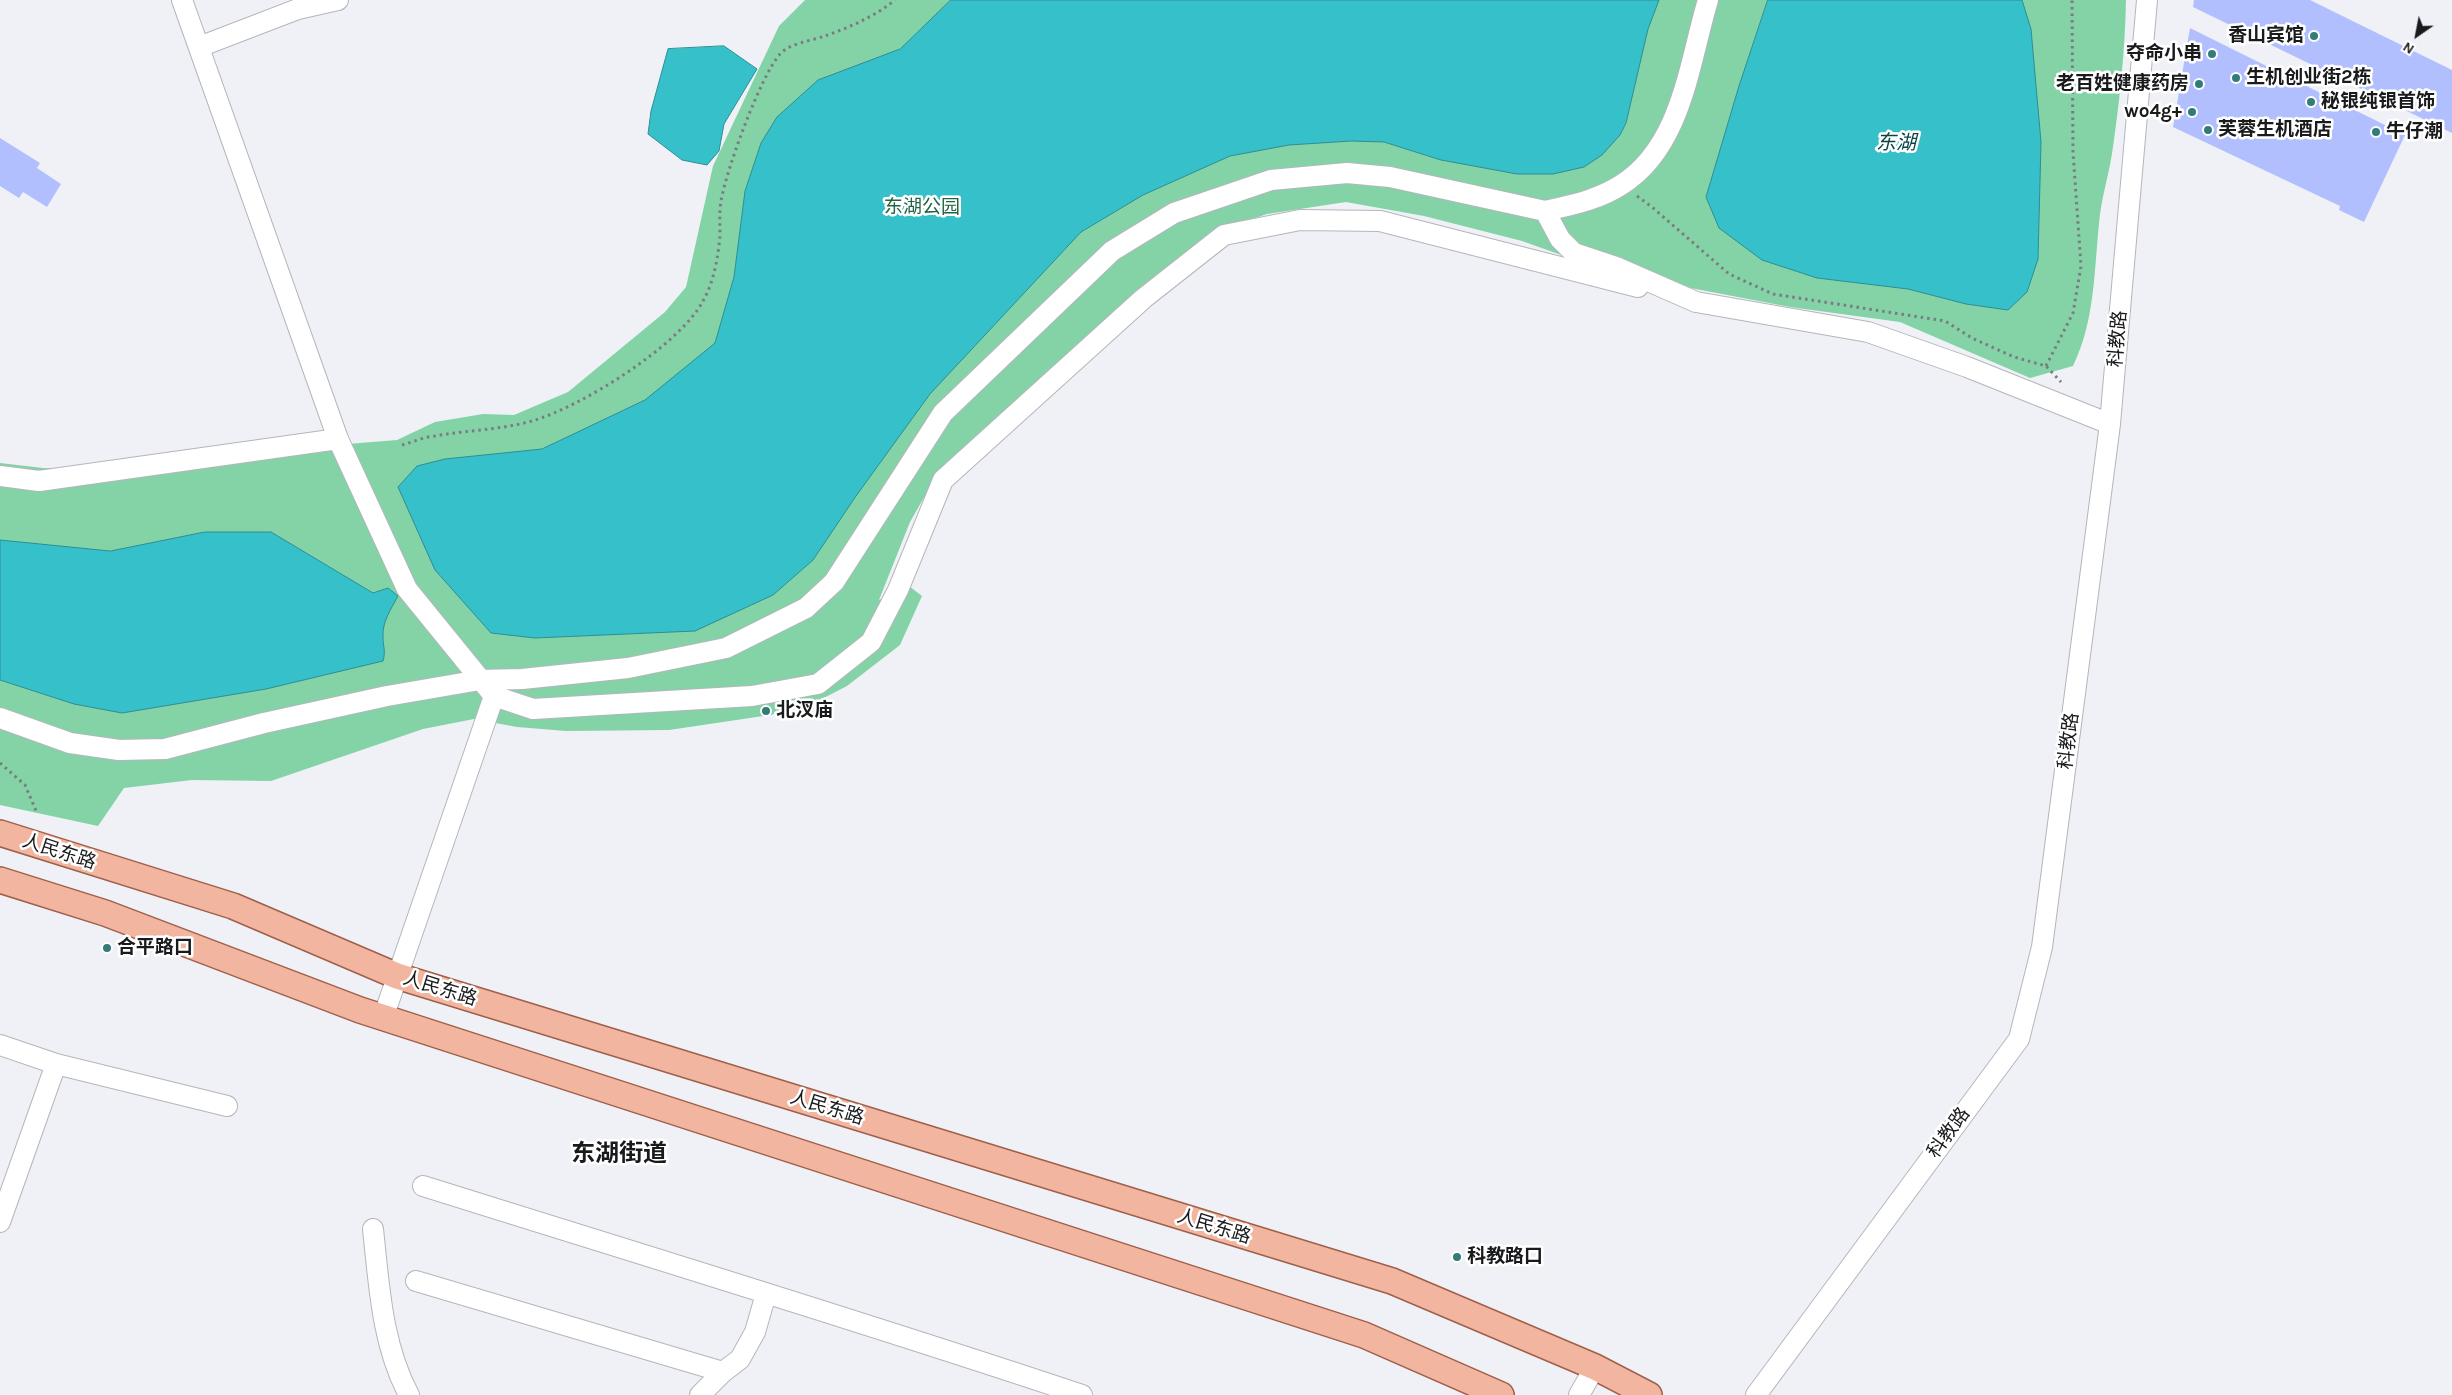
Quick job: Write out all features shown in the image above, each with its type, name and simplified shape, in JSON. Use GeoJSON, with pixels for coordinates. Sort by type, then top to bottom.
{"type":"FeatureCollection","features":[{"type":"Feature","properties":{"kind":"main road","name":"人民东路"},"geometry":{"type":"LineString","coordinates":[[0,833],[233,906],[397,976],[1392,1282],[1596,1367],[1649,1395]]}},
{"type":"Feature","properties":{"kind":"main road"},"geometry":{"type":"LineString","coordinates":[[0,880],[105,913],[383,1018],[1364,1335],[1501,1395]]}},
{"type":"Feature","properties":{"kind":"street"},"geometry":{"type":"LineString","coordinates":[[182,0],[338,439],[406,589],[494,696],[533,708],[752,696],[818,684],[871,642],[898,590],[943,480],[1144,298],[1224,235],[1300,220],[1380,221],[1696,302],[1868,332],[1967,367],[2110,424]]}},
{"type":"Feature","properties":{"kind":"street"},"geometry":{"type":"LineString","coordinates":[[199,47],[298,10],[338,0]]}},
{"type":"Feature","properties":{"kind":"street"},"geometry":{"type":"LineString","coordinates":[[0,718],[70,743],[119,750],[165,749],[264,723],[359,702],[480,680],[522,679],[628,668],[726,648],[806,608],[834,582],[943,414],[1112,251],[1174,213],[1271,180],[1347,173],[1390,177],[1545,211],[1583,202],[1621,185],[1643,167],[1661,145],[1680,102],[1708,0]]}},
{"type":"Feature","properties":{"kind":"street","name":"科教路"},"geometry":{"type":"LineString","coordinates":[[1756,1395],[2019,1040],[2042,947],[2110,424],[2148,0]]}},
{"type":"Feature","properties":{"kind":"street"},"geometry":{"type":"LineString","coordinates":[[1545,211],[1560,239],[1574,253],[1616,267],[1696,302]]}},
{"type":"Feature","properties":{"kind":"street"},"geometry":{"type":"LineString","coordinates":[[0,476],[39,481],[338,439]]}},
{"type":"Feature","properties":{"kind":"street"},"geometry":{"type":"LineString","coordinates":[[383,1018],[494,696]]}},
{"type":"Feature","properties":{"kind":"street"},"geometry":{"type":"LineString","coordinates":[[0,1045],[56,1064],[227,1106]]}},
{"type":"Feature","properties":{"kind":"street"},"geometry":{"type":"LineString","coordinates":[[0,1222],[56,1064]]}},
{"type":"Feature","properties":{"kind":"street"},"geometry":{"type":"LineString","coordinates":[[423,1186],[906,1336],[1082,1395]]}},
{"type":"Feature","properties":{"kind":"street"},"geometry":{"type":"LineString","coordinates":[[372,1229],[381,1301],[392,1356],[408,1395]]}},
{"type":"Feature","properties":{"kind":"street"},"geometry":{"type":"LineString","coordinates":[[416,1281],[722,1372]]}},
{"type":"Feature","properties":{"kind":"street"},"geometry":{"type":"LineString","coordinates":[[700,1395],[722,1372],[740,1359],[755,1332],[766,1294]]}},
{"type":"Feature","properties":{"kind":"street"},"geometry":{"type":"LineString","coordinates":[[1579,1395],[1596,1367]]}},
{"type":"Feature","properties":{"kind":"path"},"geometry":{"type":"LineString","coordinates":[[402,445],[434,436],[484,430],[533,421],[573,404],[616,379],[667,343],[690,321],[704,300],[718,258],[721,201],[731,166],[761,88],[781,53],[797,44],[824,36],[878,14],[895,0]]}},
{"type":"Feature","properties":{"kind":"path"},"geometry":{"type":"LineString","coordinates":[[2046,366],[2073,313],[2081,266],[2073,152],[2072,0]]}},
{"type":"Feature","properties":{"kind":"path"},"geometry":{"type":"LineString","coordinates":[[1621,185],[1652,207],[1729,274],[1773,294],[1945,321],[1972,338],[2014,357],[2046,366],[2062,384]]}},
{"type":"Feature","properties":{"kind":"path"},"geometry":{"type":"LineString","coordinates":[[0,763],[25,785],[37,813]]}},
{"type":"Feature","properties":{"kind":"green space","name":"东湖公园"},"geometry":{"type":"Polygon","coordinates":[[[805,0],[2126,0],[2118,110],[2112,156],[2100,214],[2093,292],[2086,330],[2073,366],[2030,378],[1900,322],[1790,307],[1612,273],[1522,241],[1424,216],[1346,202],[1267,214],[1208,234],[1143,287],[938,473],[910,522],[879,600],[909,586],[922,596],[900,645],[847,686],[808,706],[770,715],[669,730],[566,731],[517,727],[474,719],[423,729],[271,781],[192,780],[124,788],[98,826],[0,805],[0,463],[43,468],[89,469],[249,452],[397,440],[435,422],[483,414],[514,415],[568,392],[665,312],[686,287],[713,166],[779,26],[805,0]]]}},
{"type":"Feature","properties":{"kind":"water"},"geometry":{"type":"Polygon","coordinates":[[[951,0],[1659,0],[1648,29],[1626,123],[1620,135],[1602,155],[1584,167],[1553,174],[1517,174],[1441,160],[1384,142],[1351,141],[1289,145],[1230,156],[1143,195],[1081,232],[930,394],[856,496],[813,560],[773,595],[695,631],[535,638],[491,633],[435,570],[398,487],[417,466],[445,459],[542,449],[645,400],[715,343],[734,277],[745,191],[761,143],[777,117],[818,80],[900,49],[951,0]]]}},
{"type":"Feature","properties":{"kind":"water","name":"东湖"},"geometry":{"type":"Polygon","coordinates":[[[1768,0],[2022,0],[2031,29],[2041,142],[2038,259],[2027,292],[2008,310],[1966,304],[1908,289],[1817,278],[1762,260],[1719,228],[1706,197],[1739,86],[1768,0]]]}},
{"type":"Feature","properties":{"kind":"water"},"geometry":{"type":"Polygon","coordinates":[[[724,46],[757,69],[724,124],[719,151],[707,165],[682,160],[648,134],[651,111],[668,49],[724,46]]]}},
{"type":"Feature","properties":{"kind":"water"},"geometry":{"type":"Polygon","coordinates":[[[205,532],[271,532],[373,593],[388,588],[398,596],[384,626],[383,661],[266,689],[122,713],[74,704],[0,680],[0,540],[110,551],[205,532]]]}},
{"type":"Feature","properties":{"kind":"building"},"geometry":{"type":"Polygon","coordinates":[[[2194,0],[2310,0],[2452,70],[2452,133],[2193,7],[2194,0]]]}},
{"type":"Feature","properties":{"kind":"building","name":"生机创业街2栋"},"geometry":{"type":"Polygon","coordinates":[[[2190,28],[2405,135],[2364,222],[2339,210],[2340,206],[2173,127],[2190,28]]]}},
{"type":"Feature","properties":{"kind":"building"},"geometry":{"type":"Polygon","coordinates":[[[0,138],[40,163],[37,168],[61,184],[47,207],[23,192],[19,198],[0,186],[0,138]]]}},
{"type":"Feature","properties":{"kind":"place","name":"香山宾馆"},"geometry":{"type":"Point","coordinates":[2314,36]}},
{"type":"Feature","properties":{"kind":"place","name":"夺命小串"},"geometry":{"type":"Point","coordinates":[2212,54]}},
{"type":"Feature","properties":{"kind":"place","name":"生机创业街2栋"},"geometry":{"type":"Point","coordinates":[2236,78]}},
{"type":"Feature","properties":{"kind":"place","name":"老百姓健康药房"},"geometry":{"type":"Point","coordinates":[2199,84]}},
{"type":"Feature","properties":{"kind":"place","name":"秘银纯银首饰"},"geometry":{"type":"Point","coordinates":[2311,102]}},
{"type":"Feature","properties":{"kind":"place","name":"wo4g+"},"geometry":{"type":"Point","coordinates":[2192,112]}},
{"type":"Feature","properties":{"kind":"place","name":"芙蓉生机酒店"},"geometry":{"type":"Point","coordinates":[2208,130]}},
{"type":"Feature","properties":{"kind":"place","name":"牛仔潮"},"geometry":{"type":"Point","coordinates":[2376,132]}},
{"type":"Feature","properties":{"kind":"place","name":"北汊庙"},"geometry":{"type":"Point","coordinates":[766,711]}},
{"type":"Feature","properties":{"kind":"place","name":"合平路口"},"geometry":{"type":"Point","coordinates":[107,948]}},
{"type":"Feature","properties":{"kind":"place","name":"科教路口"},"geometry":{"type":"Point","coordinates":[1457,1257]}},
{"type":"Feature","properties":{"kind":"district","name":"东湖街道"},"geometry":{"type":"Point","coordinates":[619,1154]}}]}
